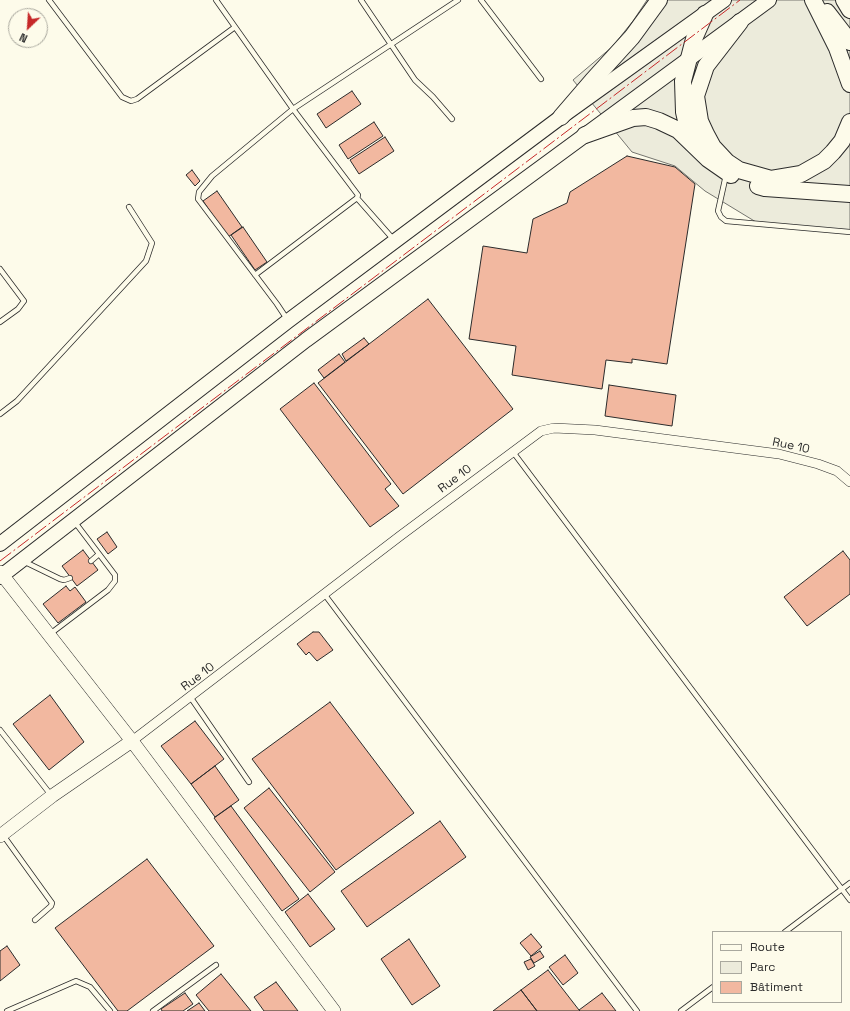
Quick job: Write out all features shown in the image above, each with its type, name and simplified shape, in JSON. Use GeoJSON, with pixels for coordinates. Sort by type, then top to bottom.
{"type":"FeatureCollection","features":[{"type":"Feature","properties":{"kind":"highway"},"geometry":{"type":"LineString","coordinates":[[561,117],[632,37],[659,0]]}},
{"type":"Feature","properties":{"kind":"highway"},"geometry":{"type":"LineString","coordinates":[[813,0],[837,48],[850,84]]}},
{"type":"Feature","properties":{"kind":"highway"},"geometry":{"type":"LineString","coordinates":[[817,0],[850,42]]}},
{"type":"Feature","properties":{"kind":"highway"},"geometry":{"type":"LineString","coordinates":[[844,0],[850,10]]}},
{"type":"Feature","properties":{"kind":"highway"},"geometry":{"type":"LineString","coordinates":[[699,149],[687,125],[684,112],[683,81],[694,39],[705,14]]}},
{"type":"Feature","properties":{"kind":"highway"},"geometry":{"type":"LineString","coordinates":[[740,22],[706,66],[696,96],[700,121],[706,134],[713,147],[727,162],[739,170],[771,179],[801,174],[824,161],[833,152],[842,141],[850,122]]}},
{"type":"Feature","properties":{"kind":"highway"},"geometry":{"type":"LineString","coordinates":[[585,135],[633,118],[646,117],[678,130],[708,159],[726,173],[765,188],[850,194]]}},
{"type":"Feature","properties":{"kind":"main road"},"geometry":{"type":"LineString","coordinates":[[2,542],[288,321],[561,117],[724,0]]}},
{"type":"Feature","properties":{"kind":"main road"},"geometry":{"type":"LineString","coordinates":[[1,575],[22,561],[74,521],[306,340],[688,58],[768,1]]}},
{"type":"Feature","properties":{"kind":"street","name":"Rue 10"},"geometry":{"type":"LineString","coordinates":[[132,741],[191,698],[512,451],[542,431],[554,428],[595,430],[779,454],[818,464],[837,472],[850,482]]}},
{"type":"Feature","properties":{"kind":"street"},"geometry":{"type":"LineString","coordinates":[[1,575],[132,741],[334,1011]]}},
{"type":"Feature","properties":{"kind":"street"},"geometry":{"type":"LineString","coordinates":[[1,835],[52,796],[132,741]]}},
{"type":"Feature","properties":{"kind":"lane"},"geometry":{"type":"LineString","coordinates":[[49,0],[122,97],[130,101],[137,99],[235,27]]}},
{"type":"Feature","properties":{"kind":"lane"},"geometry":{"type":"LineString","coordinates":[[216,0],[293,109],[356,190],[358,195],[357,198],[395,241]]}},
{"type":"Feature","properties":{"kind":"lane"},"geometry":{"type":"LineString","coordinates":[[361,0],[415,80],[433,97],[452,119]]}},
{"type":"Feature","properties":{"kind":"lane"},"geometry":{"type":"LineString","coordinates":[[288,321],[198,199],[198,195],[212,176],[293,109],[458,0]]}},
{"type":"Feature","properties":{"kind":"lane"},"geometry":{"type":"LineString","coordinates":[[481,0],[541,79]]}},
{"type":"Feature","properties":{"kind":"lane"},"geometry":{"type":"LineString","coordinates":[[726,173],[718,211],[721,217],[726,221],[850,232]]}},
{"type":"Feature","properties":{"kind":"lane"},"geometry":{"type":"LineString","coordinates":[[255,275],[357,198]]}},
{"type":"Feature","properties":{"kind":"lane"},"geometry":{"type":"LineString","coordinates":[[0,414],[17,401],[146,261],[152,243],[129,207]]}},
{"type":"Feature","properties":{"kind":"lane"},"geometry":{"type":"LineString","coordinates":[[0,269],[24,301],[18,309],[0,322]]}},
{"type":"Feature","properties":{"kind":"lane"},"geometry":{"type":"LineString","coordinates":[[512,451],[850,900]]}},
{"type":"Feature","properties":{"kind":"lane"},"geometry":{"type":"LineString","coordinates":[[49,635],[112,586],[116,580],[115,575],[74,521]]}},
{"type":"Feature","properties":{"kind":"lane"},"geometry":{"type":"LineString","coordinates":[[91,561],[100,554]]}},
{"type":"Feature","properties":{"kind":"lane"},"geometry":{"type":"LineString","coordinates":[[22,561],[60,579],[64,580],[70,578]]}},
{"type":"Feature","properties":{"kind":"lane"},"geometry":{"type":"LineString","coordinates":[[325,595],[637,1011]]}},
{"type":"Feature","properties":{"kind":"lane"},"geometry":{"type":"LineString","coordinates":[[191,698],[249,782]]}},
{"type":"Feature","properties":{"kind":"lane"},"geometry":{"type":"LineString","coordinates":[[0,730],[52,796]]}},
{"type":"Feature","properties":{"kind":"lane"},"geometry":{"type":"LineString","coordinates":[[1,835],[52,903],[51,906],[35,920]]}},
{"type":"Feature","properties":{"kind":"lane"},"geometry":{"type":"LineString","coordinates":[[786,931],[850,883]]}},
{"type":"Feature","properties":{"kind":"lane"},"geometry":{"type":"LineString","coordinates":[[152,1011],[216,965]]}},
{"type":"Feature","properties":{"kind":"lane"},"geometry":{"type":"LineString","coordinates":[[7,1011],[76,981],[90,987],[110,1011]]}},
{"type":"Feature","properties":{"kind":"lane"},"geometry":{"type":"LineString","coordinates":[[681,1011],[712,988]]}},
{"type":"Feature","properties":{"kind":"green space"},"geometry":{"type":"Polygon","coordinates":[[[647,0],[850,0],[850,231],[756,222],[705,191],[675,166],[632,152],[573,80],[612,47],[633,21],[647,0]]]}},
{"type":"Feature","properties":{"kind":"building"},"geometry":{"type":"Polygon","coordinates":[[[352,91],[361,104],[326,128],[317,114],[352,91]]]}},
{"type":"Feature","properties":{"kind":"building"},"geometry":{"type":"Polygon","coordinates":[[[374,122],[383,136],[348,159],[339,145],[374,122]]]}},
{"type":"Feature","properties":{"kind":"building"},"geometry":{"type":"Polygon","coordinates":[[[385,137],[394,151],[359,174],[350,160],[385,137]]]}},
{"type":"Feature","properties":{"kind":"building"},"geometry":{"type":"Polygon","coordinates":[[[627,156],[675,167],[695,184],[667,364],[632,359],[632,363],[606,360],[602,389],[512,375],[516,346],[469,339],[483,246],[527,253],[533,219],[567,203],[570,192],[627,156]]]}},
{"type":"Feature","properties":{"kind":"building"},"geometry":{"type":"Polygon","coordinates":[[[192,170],[200,181],[195,186],[186,175],[192,170]]]}},
{"type":"Feature","properties":{"kind":"building"},"geometry":{"type":"Polygon","coordinates":[[[217,191],[242,227],[228,237],[203,201],[217,191]]]}},
{"type":"Feature","properties":{"kind":"building"},"geometry":{"type":"Polygon","coordinates":[[[243,227],[267,262],[255,270],[231,235],[243,227]]]}},
{"type":"Feature","properties":{"kind":"building"},"geometry":{"type":"Polygon","coordinates":[[[428,299],[513,409],[403,494],[318,383],[428,299]]]}},
{"type":"Feature","properties":{"kind":"building"},"geometry":{"type":"Polygon","coordinates":[[[364,338],[369,344],[346,361],[342,354],[364,338]]]}},
{"type":"Feature","properties":{"kind":"building"},"geometry":{"type":"Polygon","coordinates":[[[339,354],[345,362],[324,378],[318,370],[339,354]]]}},
{"type":"Feature","properties":{"kind":"building"},"geometry":{"type":"Polygon","coordinates":[[[314,383],[391,484],[385,489],[399,506],[370,527],[280,409],[314,383]]]}},
{"type":"Feature","properties":{"kind":"building"},"geometry":{"type":"Polygon","coordinates":[[[609,385],[676,395],[672,426],[605,416],[609,385]]]}},
{"type":"Feature","properties":{"kind":"building"},"geometry":{"type":"Polygon","coordinates":[[[107,532],[117,547],[108,554],[97,539],[107,532]]]}},
{"type":"Feature","properties":{"kind":"building"},"geometry":{"type":"Polygon","coordinates":[[[83,550],[98,570],[77,586],[62,566],[83,550]]]}},
{"type":"Feature","properties":{"kind":"building"},"geometry":{"type":"Polygon","coordinates":[[[843,551],[850,560],[850,594],[807,626],[784,597],[843,551]]]}},
{"type":"Feature","properties":{"kind":"building"},"geometry":{"type":"Polygon","coordinates":[[[66,586],[70,591],[75,587],[86,602],[58,623],[43,604],[66,586]]]}},
{"type":"Feature","properties":{"kind":"building"},"geometry":{"type":"Polygon","coordinates":[[[313,632],[319,632],[333,650],[317,661],[309,652],[306,655],[297,644],[313,632]]]}},
{"type":"Feature","properties":{"kind":"building"},"geometry":{"type":"Polygon","coordinates":[[[50,695],[84,742],[49,770],[13,724],[50,695]]]}},
{"type":"Feature","properties":{"kind":"building"},"geometry":{"type":"Polygon","coordinates":[[[330,702],[414,813],[336,870],[252,759],[330,702]]]}},
{"type":"Feature","properties":{"kind":"building"},"geometry":{"type":"Polygon","coordinates":[[[195,721],[224,759],[191,784],[161,746],[195,721]]]}},
{"type":"Feature","properties":{"kind":"building"},"geometry":{"type":"Polygon","coordinates":[[[215,766],[239,800],[215,817],[191,784],[215,766]]]}},
{"type":"Feature","properties":{"kind":"building"},"geometry":{"type":"Polygon","coordinates":[[[269,788],[335,872],[310,892],[244,808],[269,788]]]}},
{"type":"Feature","properties":{"kind":"building"},"geometry":{"type":"Polygon","coordinates":[[[231,806],[299,899],[282,911],[214,818],[231,806]]]}},
{"type":"Feature","properties":{"kind":"building"},"geometry":{"type":"Polygon","coordinates":[[[440,821],[466,857],[367,927],[341,891],[440,821]]]}},
{"type":"Feature","properties":{"kind":"building"},"geometry":{"type":"Polygon","coordinates":[[[147,859],[214,946],[127,1011],[118,1011],[55,928],[147,859]]]}},
{"type":"Feature","properties":{"kind":"building"},"geometry":{"type":"Polygon","coordinates":[[[308,894],[335,929],[310,947],[285,912],[308,894]]]}},
{"type":"Feature","properties":{"kind":"building"},"geometry":{"type":"Polygon","coordinates":[[[531,934],[542,947],[531,956],[520,943],[531,934]]]}},
{"type":"Feature","properties":{"kind":"building"},"geometry":{"type":"Polygon","coordinates":[[[409,939],[440,986],[412,1005],[381,959],[409,939]]]}},
{"type":"Feature","properties":{"kind":"building"},"geometry":{"type":"Polygon","coordinates":[[[7,946],[20,965],[0,981],[0,951],[7,946]]]}},
{"type":"Feature","properties":{"kind":"building"},"geometry":{"type":"Polygon","coordinates":[[[540,951],[544,957],[534,963],[530,957],[540,951]]]}},
{"type":"Feature","properties":{"kind":"building"},"geometry":{"type":"Polygon","coordinates":[[[565,955],[578,973],[563,985],[549,967],[565,955]]]}},
{"type":"Feature","properties":{"kind":"building"},"geometry":{"type":"Polygon","coordinates":[[[531,959],[535,966],[528,970],[524,962],[531,959]]]}},
{"type":"Feature","properties":{"kind":"building"},"geometry":{"type":"Polygon","coordinates":[[[548,970],[580,1011],[537,1011],[521,990],[548,970]]]}},
{"type":"Feature","properties":{"kind":"building"},"geometry":{"type":"Polygon","coordinates":[[[221,974],[251,1011],[209,1011],[196,995],[221,974]]]}},
{"type":"Feature","properties":{"kind":"building"},"geometry":{"type":"Polygon","coordinates":[[[276,982],[298,1011],[264,1011],[254,997],[276,982]]]}},
{"type":"Feature","properties":{"kind":"building"},"geometry":{"type":"Polygon","coordinates":[[[521,990],[537,1011],[493,1011],[521,990]]]}},
{"type":"Feature","properties":{"kind":"building"},"geometry":{"type":"Polygon","coordinates":[[[185,993],[193,1004],[183,1011],[162,1011],[161,1009],[185,993]]]}},
{"type":"Feature","properties":{"kind":"building"},"geometry":{"type":"Polygon","coordinates":[[[602,993],[616,1011],[579,1010],[602,993]]]}},
{"type":"Feature","properties":{"kind":"building"},"geometry":{"type":"Polygon","coordinates":[[[199,1003],[205,1011],[187,1011],[199,1003]]]}},
{"type":"Feature","properties":{"kind":"power"},"geometry":{"type":"LineString","coordinates":[[0,561],[740,0]]}}]}
